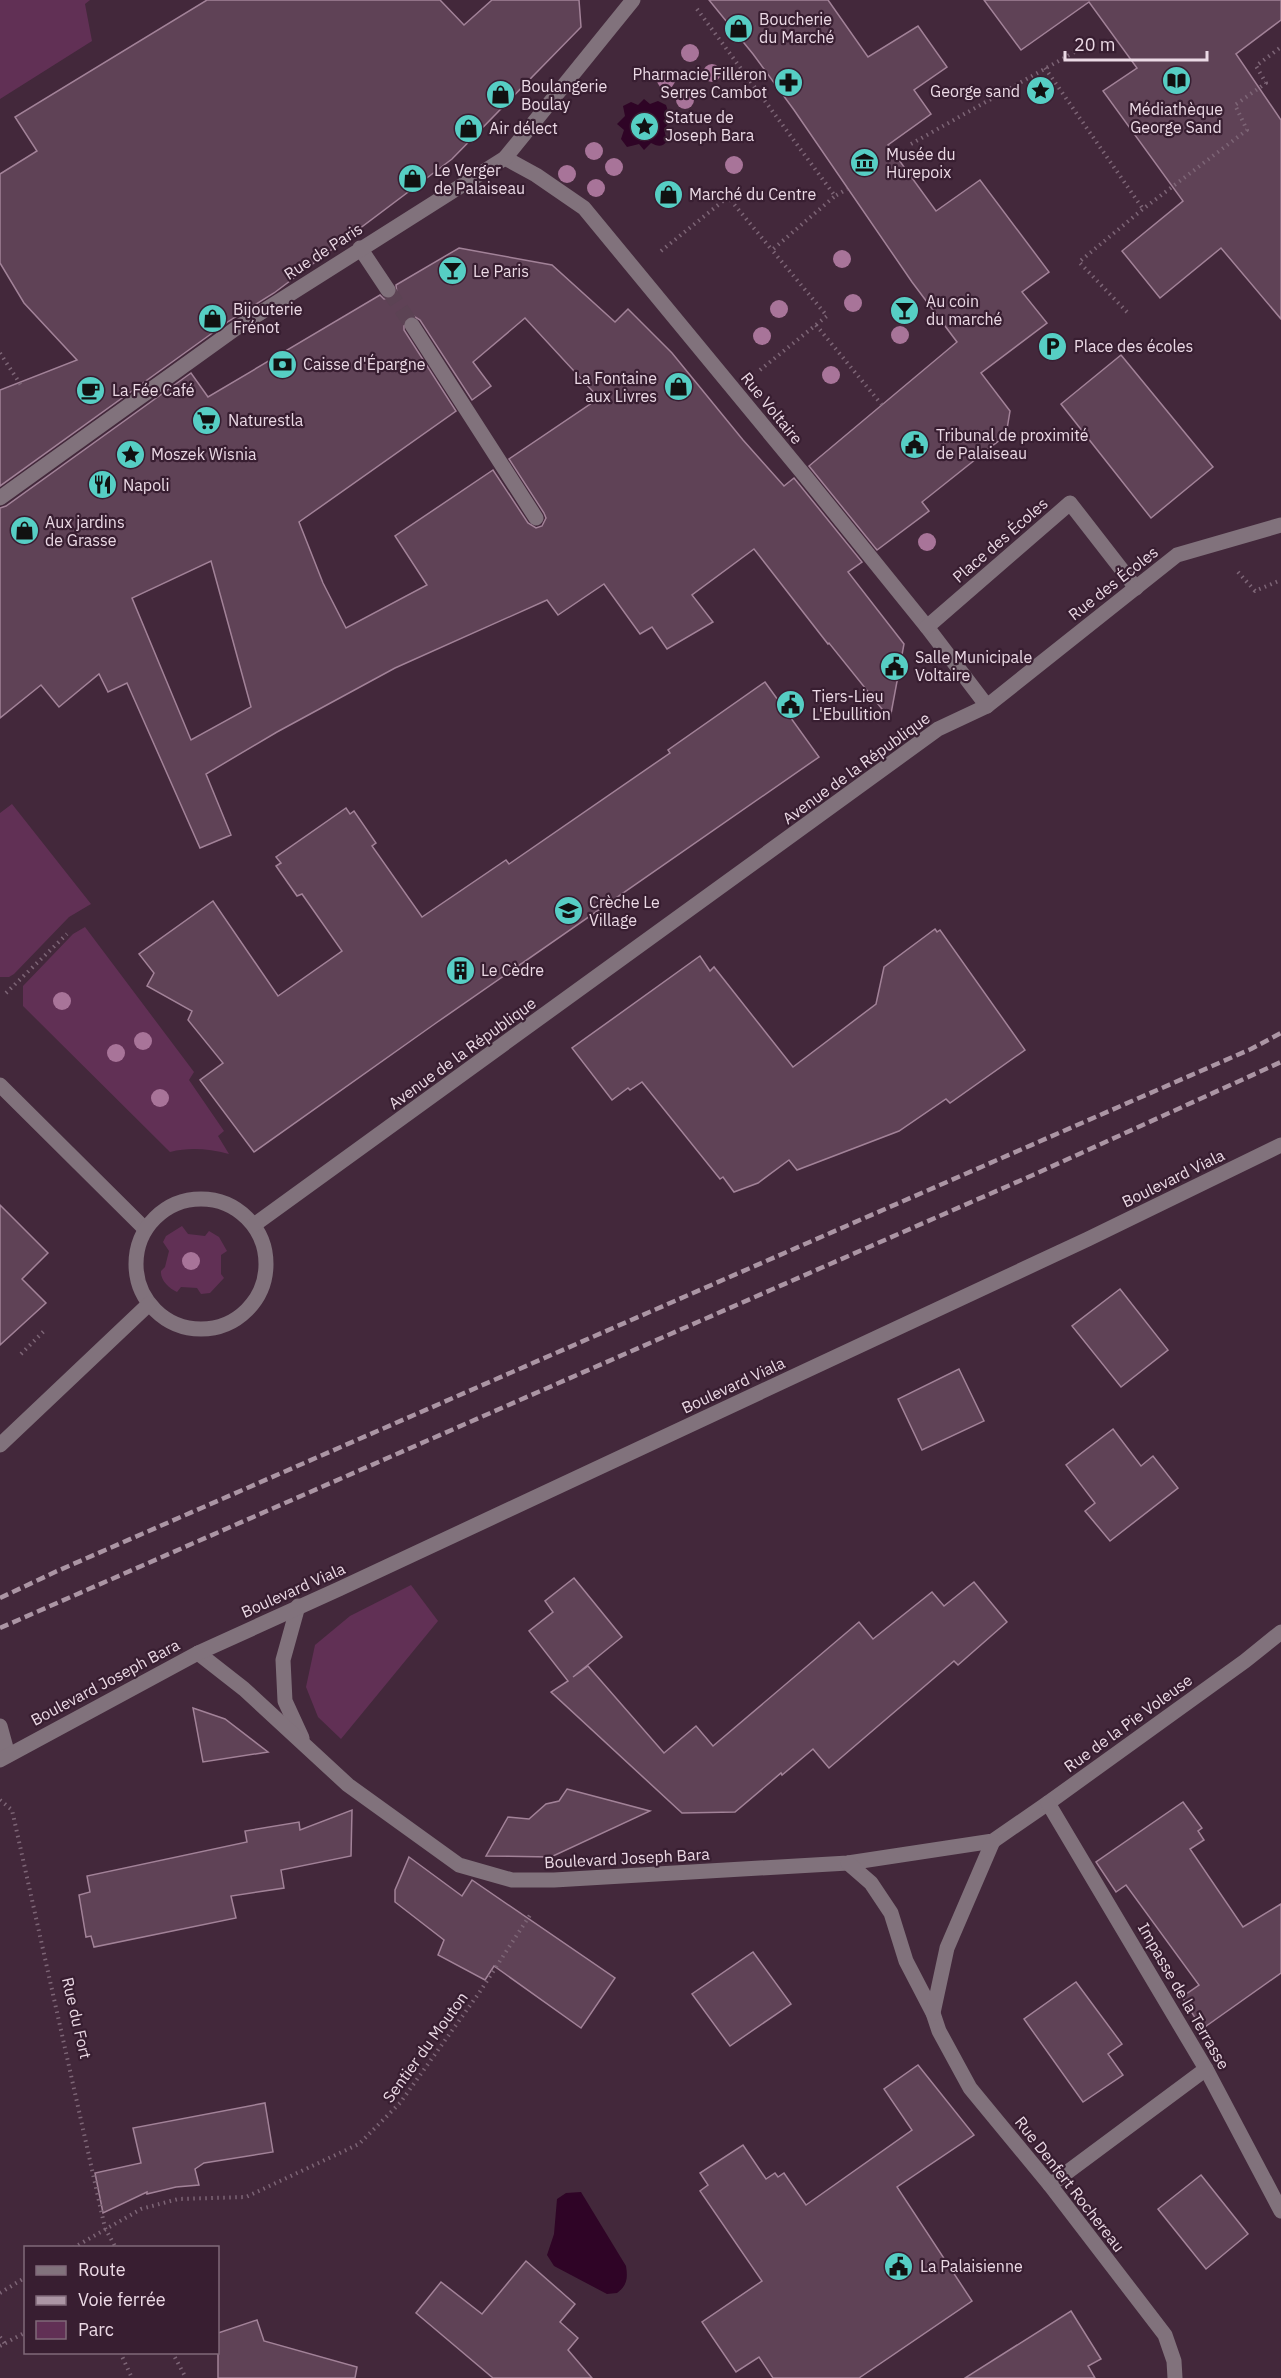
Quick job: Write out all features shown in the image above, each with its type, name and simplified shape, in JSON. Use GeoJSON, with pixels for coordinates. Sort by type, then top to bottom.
{"type":"FeatureCollection","features":[{"type":"Feature","properties":{"kind":"street","name":"Rue de Paris"},"geometry":{"type":"LineString","coordinates":[[0,498],[234,329],[505,158],[633,0]]}},
{"type":"Feature","properties":{"kind":"street","name":"Rue Voltaire"},"geometry":{"type":"LineString","coordinates":[[505,158],[536,175],[584,208],[927,627],[987,706]]}},
{"type":"Feature","properties":{"kind":"street"},"geometry":{"type":"LineString","coordinates":[[360,248],[388,290]]}},
{"type":"Feature","properties":{"kind":"street"},"geometry":{"type":"LineString","coordinates":[[412,325],[536,518]]}},
{"type":"Feature","properties":{"kind":"street","name":"Place des Écoles"},"geometry":{"type":"LineString","coordinates":[[927,627],[1070,503],[1136,588]]}},
{"type":"Feature","properties":{"kind":"street","name":"Rue des Écoles"},"geometry":{"type":"LineString","coordinates":[[987,706],[1178,555],[1281,525]]}},
{"type":"Feature","properties":{"kind":"street","name":"Avenue de la République"},"geometry":{"type":"LineString","coordinates":[[254,1225],[938,729],[987,706]]}},
{"type":"Feature","properties":{"kind":"street"},"geometry":{"type":"LineString","coordinates":[[0,1085],[145,1229]]}},
{"type":"Feature","properties":{"kind":"street","name":"Boulevard Viala"},"geometry":{"type":"LineString","coordinates":[[198,1653],[1078,1244],[1281,1145]]}},
{"type":"Feature","properties":{"kind":"street"},"geometry":{"type":"LineString","coordinates":[[207,1198],[225,1203],[241,1212],[254,1225],[264,1246],[267,1268],[261,1290],[249,1309],[231,1323],[209,1329],[187,1328],[165,1319],[149,1304],[136,1275],[135,1259],[138,1244],[145,1229],[156,1215],[172,1205],[189,1199],[207,1198]]}},
{"type":"Feature","properties":{"kind":"street"},"geometry":{"type":"LineString","coordinates":[[0,1445],[149,1304]]}},
{"type":"Feature","properties":{"kind":"street","name":"Boulevard Joseph Bara"},"geometry":{"type":"LineString","coordinates":[[298,1606],[283,1660],[284,1690],[285,1701],[306,1745]]}},
{"type":"Feature","properties":{"kind":"street","name":"Rue de la Pie Voleuse"},"geometry":{"type":"LineString","coordinates":[[993,1840],[1245,1661],[1281,1632]]}},
{"type":"Feature","properties":{"kind":"street","name":"Boulevard Joseph Bara"},"geometry":{"type":"LineString","coordinates":[[4,1758],[198,1653],[244,1689],[348,1785],[459,1865],[512,1880],[554,1880],[848,1863],[993,1840]]}},
{"type":"Feature","properties":{"kind":"street"},"geometry":{"type":"LineString","coordinates":[[0,1726],[4,1758]]}},
{"type":"Feature","properties":{"kind":"street","name":"Impasse de la Terrasse"},"geometry":{"type":"LineString","coordinates":[[1048,1803],[1206,2069],[1281,2211]]}},
{"type":"Feature","properties":{"kind":"street"},"geometry":{"type":"LineString","coordinates":[[933,2013],[947,1948],[993,1840]]}},
{"type":"Feature","properties":{"kind":"street","name":"Rue Denfert Rochereau"},"geometry":{"type":"LineString","coordinates":[[848,1863],[871,1883],[891,1913],[906,1961],[933,2013],[939,2031],[970,2088],[1050,2184],[1165,2335],[1174,2361],[1175,2378]]}},
{"type":"Feature","properties":{"kind":"street"},"geometry":{"type":"LineString","coordinates":[[1050,2184],[1206,2069]]}},
{"type":"Feature","properties":{"kind":"path"},"geometry":{"type":"LineString","coordinates":[[697,9],[835,196]]}},
{"type":"Feature","properties":{"kind":"path"},"geometry":{"type":"LineString","coordinates":[[911,144],[1096,40]]}},
{"type":"Feature","properties":{"kind":"path"},"geometry":{"type":"LineString","coordinates":[[1127,312],[1079,262],[1143,209],[1247,130],[1235,105],[1266,83],[1256,66],[1281,47]]}},
{"type":"Feature","properties":{"kind":"path"},"geometry":{"type":"LineString","coordinates":[[1045,68],[1143,209]]}},
{"type":"Feature","properties":{"kind":"path"},"geometry":{"type":"LineString","coordinates":[[772,250],[835,196],[847,189]]}},
{"type":"Feature","properties":{"kind":"path"},"geometry":{"type":"LineString","coordinates":[[637,271],[728,196],[827,316],[735,390]]}},
{"type":"Feature","properties":{"kind":"path"},"geometry":{"type":"LineString","coordinates":[[816,325],[882,405]]}},
{"type":"Feature","properties":{"kind":"path"},"geometry":{"type":"LineString","coordinates":[[0,353],[23,387]]}},
{"type":"Feature","properties":{"kind":"path"},"geometry":{"type":"LineString","coordinates":[[1215,545],[1255,591],[1281,580]]}},
{"type":"Feature","properties":{"kind":"path"},"geometry":{"type":"LineString","coordinates":[[6,993],[67,934]]}},
{"type":"Feature","properties":{"kind":"path"},"geometry":{"type":"LineString","coordinates":[[21,1354],[45,1330]]}},
{"type":"Feature","properties":{"kind":"path","name":"Rue du Fort"},"geometry":{"type":"LineString","coordinates":[[0,1800],[12,1810],[105,2228],[115,2246]]}},
{"type":"Feature","properties":{"kind":"path","name":"Sentier du Mouton"},"geometry":{"type":"LineString","coordinates":[[75,2246],[141,2209],[178,2199],[246,2197],[359,2144],[400,2103],[479,1993],[554,1880]]}},
{"type":"Feature","properties":{"kind":"path"},"geometry":{"type":"LineString","coordinates":[[0,2293],[24,2278]]}},
{"type":"Feature","properties":{"kind":"path"},"geometry":{"type":"LineString","coordinates":[[0,2346],[24,2333]]}},
{"type":"Feature","properties":{"kind":"path"},"geometry":{"type":"LineString","coordinates":[[0,2337],[5,2344]]}},
{"type":"Feature","properties":{"kind":"path"},"geometry":{"type":"LineString","coordinates":[[121,2354],[132,2378]]}},
{"type":"Feature","properties":{"kind":"path"},"geometry":{"type":"LineString","coordinates":[[173,2354],[186,2378]]}},
{"type":"Feature","properties":{"kind":"green space"},"geometry":{"type":"Polygon","coordinates":[[[0,0],[90,0],[85,4],[92,41],[0,99],[0,0]]]}},
{"type":"Feature","properties":{"kind":"green space"},"geometry":{"type":"Polygon","coordinates":[[[12,804],[91,904],[69,917],[14,974],[9,977],[0,977],[0,813],[12,804]]]}},
{"type":"Feature","properties":{"kind":"green space"},"geometry":{"type":"Polygon","coordinates":[[[85,927],[194,1072],[189,1080],[224,1131],[218,1136],[229,1154],[200,1149],[170,1152],[23,1006],[23,986],[73,934],[85,927]]]}},
{"type":"Feature","properties":{"kind":"green space"},"geometry":{"type":"Polygon","coordinates":[[[182,1226],[188,1234],[205,1236],[209,1231],[219,1237],[227,1251],[221,1255],[221,1274],[224,1278],[210,1293],[201,1294],[197,1288],[181,1287],[177,1292],[162,1278],[161,1271],[165,1267],[169,1251],[163,1242],[166,1236],[182,1226]]]}},
{"type":"Feature","properties":{"kind":"green space"},"geometry":{"type":"Polygon","coordinates":[[[411,1585],[438,1621],[341,1739],[318,1717],[306,1687],[315,1645],[350,1616],[411,1585]]]}},
{"type":"Feature","properties":{"kind":"shaded area"},"geometry":{"type":"Polygon","coordinates":[[[644,99],[650,104],[658,101],[666,105],[668,111],[665,117],[670,122],[664,129],[667,141],[659,146],[651,143],[644,150],[639,144],[627,147],[621,139],[624,130],[617,124],[625,116],[623,106],[631,102],[638,105],[644,99]]]}},
{"type":"Feature","properties":{"kind":"shaded area"},"geometry":{"type":"Polygon","coordinates":[[[581,2192],[626,2266],[626,2281],[617,2293],[607,2294],[554,2266],[547,2255],[554,2234],[557,2199],[566,2193],[581,2192]]]}},
{"type":"Feature","properties":{"kind":"building"},"geometry":{"type":"Polygon","coordinates":[[[207,0],[440,0],[464,25],[492,0],[579,0],[581,27],[452,159],[274,293],[229,321],[0,486],[0,390],[77,360],[24,303],[0,263],[0,174],[37,151],[15,117],[207,0]]]}},
{"type":"Feature","properties":{"kind":"building"},"geometry":{"type":"Polygon","coordinates":[[[709,0],[828,0],[868,57],[918,26],[947,67],[914,90],[931,114],[888,145],[936,211],[980,180],[1049,272],[1022,292],[1047,323],[981,373],[1010,411],[1006,435],[922,502],[929,511],[877,550],[809,466],[957,342],[912,282],[794,110],[709,0]]]}},
{"type":"Feature","properties":{"kind":"building"},"geometry":{"type":"Polygon","coordinates":[[[984,0],[1281,0],[1281,20],[1236,54],[1281,120],[1281,319],[1221,248],[1160,298],[1122,251],[1183,201],[1103,91],[1137,68],[1089,2],[1021,50],[984,0]]]}},
{"type":"Feature","properties":{"kind":"building"},"geometry":{"type":"Polygon","coordinates":[[[459,248],[552,265],[615,322],[628,309],[672,353],[784,486],[794,478],[862,562],[848,572],[904,644],[890,719],[754,549],[692,595],[713,622],[667,649],[652,627],[640,634],[604,584],[558,615],[547,600],[395,668],[277,732],[206,774],[231,835],[200,848],[127,683],[108,692],[99,674],[59,707],[41,685],[0,718],[0,508],[6,506],[191,373],[208,397],[380,295],[384,299],[393,298],[397,294],[396,285],[459,248]],[[412,315],[404,320],[404,330],[456,411],[299,522],[323,583],[346,628],[427,585],[395,536],[493,470],[528,523],[536,528],[542,526],[546,518],[544,513],[509,459],[599,398],[525,318],[473,362],[491,386],[472,400],[420,320],[412,315]],[[211,561],[132,598],[191,740],[251,707],[211,561]]]}},
{"type":"Feature","properties":{"kind":"building"},"geometry":{"type":"Polygon","coordinates":[[[1121,355],[1213,467],[1151,518],[1061,404],[1121,355]]]}},
{"type":"Feature","properties":{"kind":"building"},"geometry":{"type":"Polygon","coordinates":[[[765,682],[819,757],[254,1152],[200,1080],[223,1063],[188,1020],[192,1011],[147,986],[154,973],[139,954],[213,901],[278,996],[342,951],[302,894],[297,896],[276,866],[281,863],[276,857],[346,808],[350,814],[354,811],[376,843],[372,846],[422,917],[506,860],[509,864],[670,753],[668,750],[765,682]]]}},
{"type":"Feature","properties":{"kind":"building"},"geometry":{"type":"Polygon","coordinates":[[[935,929],[937,932],[940,930],[1025,1050],[950,1103],[946,1099],[899,1131],[797,1170],[789,1160],[758,1183],[734,1192],[723,1177],[720,1179],[642,1082],[630,1090],[628,1088],[612,1100],[572,1048],[700,956],[710,971],[714,967],[793,1067],[876,1004],[884,967],[935,929]]]}},
{"type":"Feature","properties":{"kind":"building"},"geometry":{"type":"Polygon","coordinates":[[[0,1205],[48,1253],[22,1279],[46,1303],[0,1345],[0,1205]]]}},
{"type":"Feature","properties":{"kind":"building"},"geometry":{"type":"Polygon","coordinates":[[[1120,1289],[1168,1350],[1121,1387],[1072,1326],[1120,1289]]]}},
{"type":"Feature","properties":{"kind":"building"},"geometry":{"type":"Polygon","coordinates":[[[959,1369],[984,1421],[922,1450],[898,1399],[959,1369]]]}},
{"type":"Feature","properties":{"kind":"building"},"geometry":{"type":"Polygon","coordinates":[[[1113,1429],[1141,1466],[1153,1456],[1178,1488],[1110,1541],[1085,1511],[1095,1503],[1066,1465],[1113,1429]]]}},
{"type":"Feature","properties":{"kind":"building"},"geometry":{"type":"Polygon","coordinates":[[[574,1578],[622,1637],[573,1677],[588,1666],[664,1753],[696,1726],[713,1746],[859,1622],[873,1639],[932,1592],[944,1606],[974,1582],[1007,1622],[958,1665],[954,1661],[829,1768],[813,1749],[735,1812],[682,1813],[551,1692],[568,1681],[529,1631],[553,1612],[545,1601],[574,1578]]]}},
{"type":"Feature","properties":{"kind":"building"},"geometry":{"type":"Polygon","coordinates":[[[193,1708],[225,1719],[268,1752],[203,1762],[193,1708]]]}},
{"type":"Feature","properties":{"kind":"building"},"geometry":{"type":"Polygon","coordinates":[[[567,1789],[650,1811],[551,1857],[486,1856],[508,1817],[529,1819],[546,1804],[559,1801],[567,1789]]]}},
{"type":"Feature","properties":{"kind":"building"},"geometry":{"type":"Polygon","coordinates":[[[1183,1802],[1202,1828],[1198,1831],[1204,1840],[1190,1849],[1243,1927],[1281,1904],[1281,1973],[1202,2029],[1182,1997],[1199,1985],[1126,1885],[1116,1892],[1096,1862],[1183,1802]]]}},
{"type":"Feature","properties":{"kind":"building"},"geometry":{"type":"Polygon","coordinates":[[[352,1810],[351,1856],[281,1870],[284,1888],[231,1896],[236,1918],[94,1947],[91,1936],[86,1937],[79,1895],[90,1892],[87,1876],[247,1842],[245,1831],[299,1822],[300,1830],[352,1810]]]}},
{"type":"Feature","properties":{"kind":"building"},"geometry":{"type":"Polygon","coordinates":[[[409,1857],[462,1896],[472,1880],[615,1978],[581,2028],[494,1966],[485,1980],[438,1955],[444,1940],[395,1902],[395,1890],[409,1857]]]}},
{"type":"Feature","properties":{"kind":"building"},"geometry":{"type":"Polygon","coordinates":[[[753,1952],[791,2004],[730,2046],[692,1994],[753,1952]]]}},
{"type":"Feature","properties":{"kind":"building"},"geometry":{"type":"Polygon","coordinates":[[[1076,1982],[1122,2044],[1108,2054],[1123,2075],[1083,2102],[1024,2019],[1076,1982]]]}},
{"type":"Feature","properties":{"kind":"building"},"geometry":{"type":"Polygon","coordinates":[[[918,2065],[974,2135],[897,2187],[972,2301],[859,2378],[773,2378],[759,2357],[736,2372],[702,2322],[762,2281],[700,2191],[708,2185],[700,2173],[743,2145],[766,2179],[775,2173],[778,2177],[784,2173],[806,2205],[912,2130],[884,2089],[918,2065]]]}},
{"type":"Feature","properties":{"kind":"building"},"geometry":{"type":"Polygon","coordinates":[[[265,2103],[273,2152],[204,2163],[195,2169],[199,2185],[176,2187],[147,2194],[147,2192],[103,2213],[95,2173],[141,2163],[133,2128],[265,2103]]]}},
{"type":"Feature","properties":{"kind":"building"},"geometry":{"type":"Polygon","coordinates":[[[1201,2175],[1248,2234],[1206,2269],[1158,2209],[1201,2175]]]}},
{"type":"Feature","properties":{"kind":"building"},"geometry":{"type":"Polygon","coordinates":[[[526,2261],[575,2304],[560,2322],[578,2338],[568,2350],[592,2378],[493,2378],[416,2313],[441,2282],[482,2314],[526,2261]]]}},
{"type":"Feature","properties":{"kind":"building"},"geometry":{"type":"Polygon","coordinates":[[[1071,2311],[1101,2359],[1088,2366],[1095,2378],[965,2378],[1071,2311]]]}},
{"type":"Feature","properties":{"kind":"building"},"geometry":{"type":"Polygon","coordinates":[[[257,2320],[264,2341],[357,2367],[355,2378],[218,2378],[219,2333],[257,2320]]]}},
{"type":"Feature","properties":{"kind":"tunnel"},"geometry":{"type":"LineString","coordinates":[[388,290],[412,325]]}},
{"type":"Feature","properties":{"kind":"railway"},"geometry":{"type":"LineString","coordinates":[[0,1598],[1251,1049],[1281,1033]]}},
{"type":"Feature","properties":{"kind":"railway"},"geometry":{"type":"LineString","coordinates":[[0,1628],[1033,1175],[1281,1062]]}},
{"type":"Feature","properties":{"kind":"place","name":"Boucherie du Marché"},"geometry":{"type":"Point","coordinates":[738,28]}},
{"type":"Feature","properties":{"kind":"place","name":"Médiathèque George Sand"},"geometry":{"type":"Point","coordinates":[1176,81]}},
{"type":"Feature","properties":{"kind":"place","name":"Pharmacie Filleron Serres Cambot"},"geometry":{"type":"Point","coordinates":[788,83]}},
{"type":"Feature","properties":{"kind":"place","name":"George sand"},"geometry":{"type":"Point","coordinates":[1041,91]}},
{"type":"Feature","properties":{"kind":"place","name":"Boulangerie Boulay"},"geometry":{"type":"Point","coordinates":[500,95]}},
{"type":"Feature","properties":{"kind":"place","name":"Statue de Joseph Bara"},"geometry":{"type":"Point","coordinates":[644,126]}},
{"type":"Feature","properties":{"kind":"place","name":"Air délect"},"geometry":{"type":"Point","coordinates":[468,128]}},
{"type":"Feature","properties":{"kind":"place","name":"Musée du Hurepoix"},"geometry":{"type":"Point","coordinates":[865,163]}},
{"type":"Feature","properties":{"kind":"place","name":"Le Verger de Palaiseau"},"geometry":{"type":"Point","coordinates":[413,179]}},
{"type":"Feature","properties":{"kind":"place","name":"Marché du Centre"},"geometry":{"type":"Point","coordinates":[668,194]}},
{"type":"Feature","properties":{"kind":"place","name":"Le Paris"},"geometry":{"type":"Point","coordinates":[452,271]}},
{"type":"Feature","properties":{"kind":"place","name":"Au coin du marché"},"geometry":{"type":"Point","coordinates":[905,310]}},
{"type":"Feature","properties":{"kind":"place","name":"Bijouterie Frénot"},"geometry":{"type":"Point","coordinates":[212,318]}},
{"type":"Feature","properties":{"kind":"place","name":"Place des écoles"},"geometry":{"type":"Point","coordinates":[1053,346]}},
{"type":"Feature","properties":{"kind":"place","name":"Caisse d'Épargne"},"geometry":{"type":"Point","coordinates":[282,364]}},
{"type":"Feature","properties":{"kind":"place","name":"La Fontaine aux Livres"},"geometry":{"type":"Point","coordinates":[678,387]}},
{"type":"Feature","properties":{"kind":"place","name":"La Fée Café"},"geometry":{"type":"Point","coordinates":[91,390]}},
{"type":"Feature","properties":{"kind":"place","name":"Naturestla"},"geometry":{"type":"Point","coordinates":[207,420]}},
{"type":"Feature","properties":{"kind":"place","name":"Tribunal de proximité de Palaiseau"},"geometry":{"type":"Point","coordinates":[915,444]}},
{"type":"Feature","properties":{"kind":"place","name":"Moszek Wisnia"},"geometry":{"type":"Point","coordinates":[130,454]}},
{"type":"Feature","properties":{"kind":"place","name":"Napoli"},"geometry":{"type":"Point","coordinates":[102,485]}},
{"type":"Feature","properties":{"kind":"place","name":"Aux jardins de Grasse"},"geometry":{"type":"Point","coordinates":[24,531]}},
{"type":"Feature","properties":{"kind":"place","name":"Salle Municipale Voltaire"},"geometry":{"type":"Point","coordinates":[894,666]}},
{"type":"Feature","properties":{"kind":"place","name":"Tiers-Lieu L'Ebullition"},"geometry":{"type":"Point","coordinates":[791,705]}},
{"type":"Feature","properties":{"kind":"place","name":"Crèche Le Village"},"geometry":{"type":"Point","coordinates":[568,911]}},
{"type":"Feature","properties":{"kind":"place","name":"Le Cèdre"},"geometry":{"type":"Point","coordinates":[460,970]}},
{"type":"Feature","properties":{"kind":"place","name":"La Palaisienne"},"geometry":{"type":"Point","coordinates":[899,2266]}}]}
